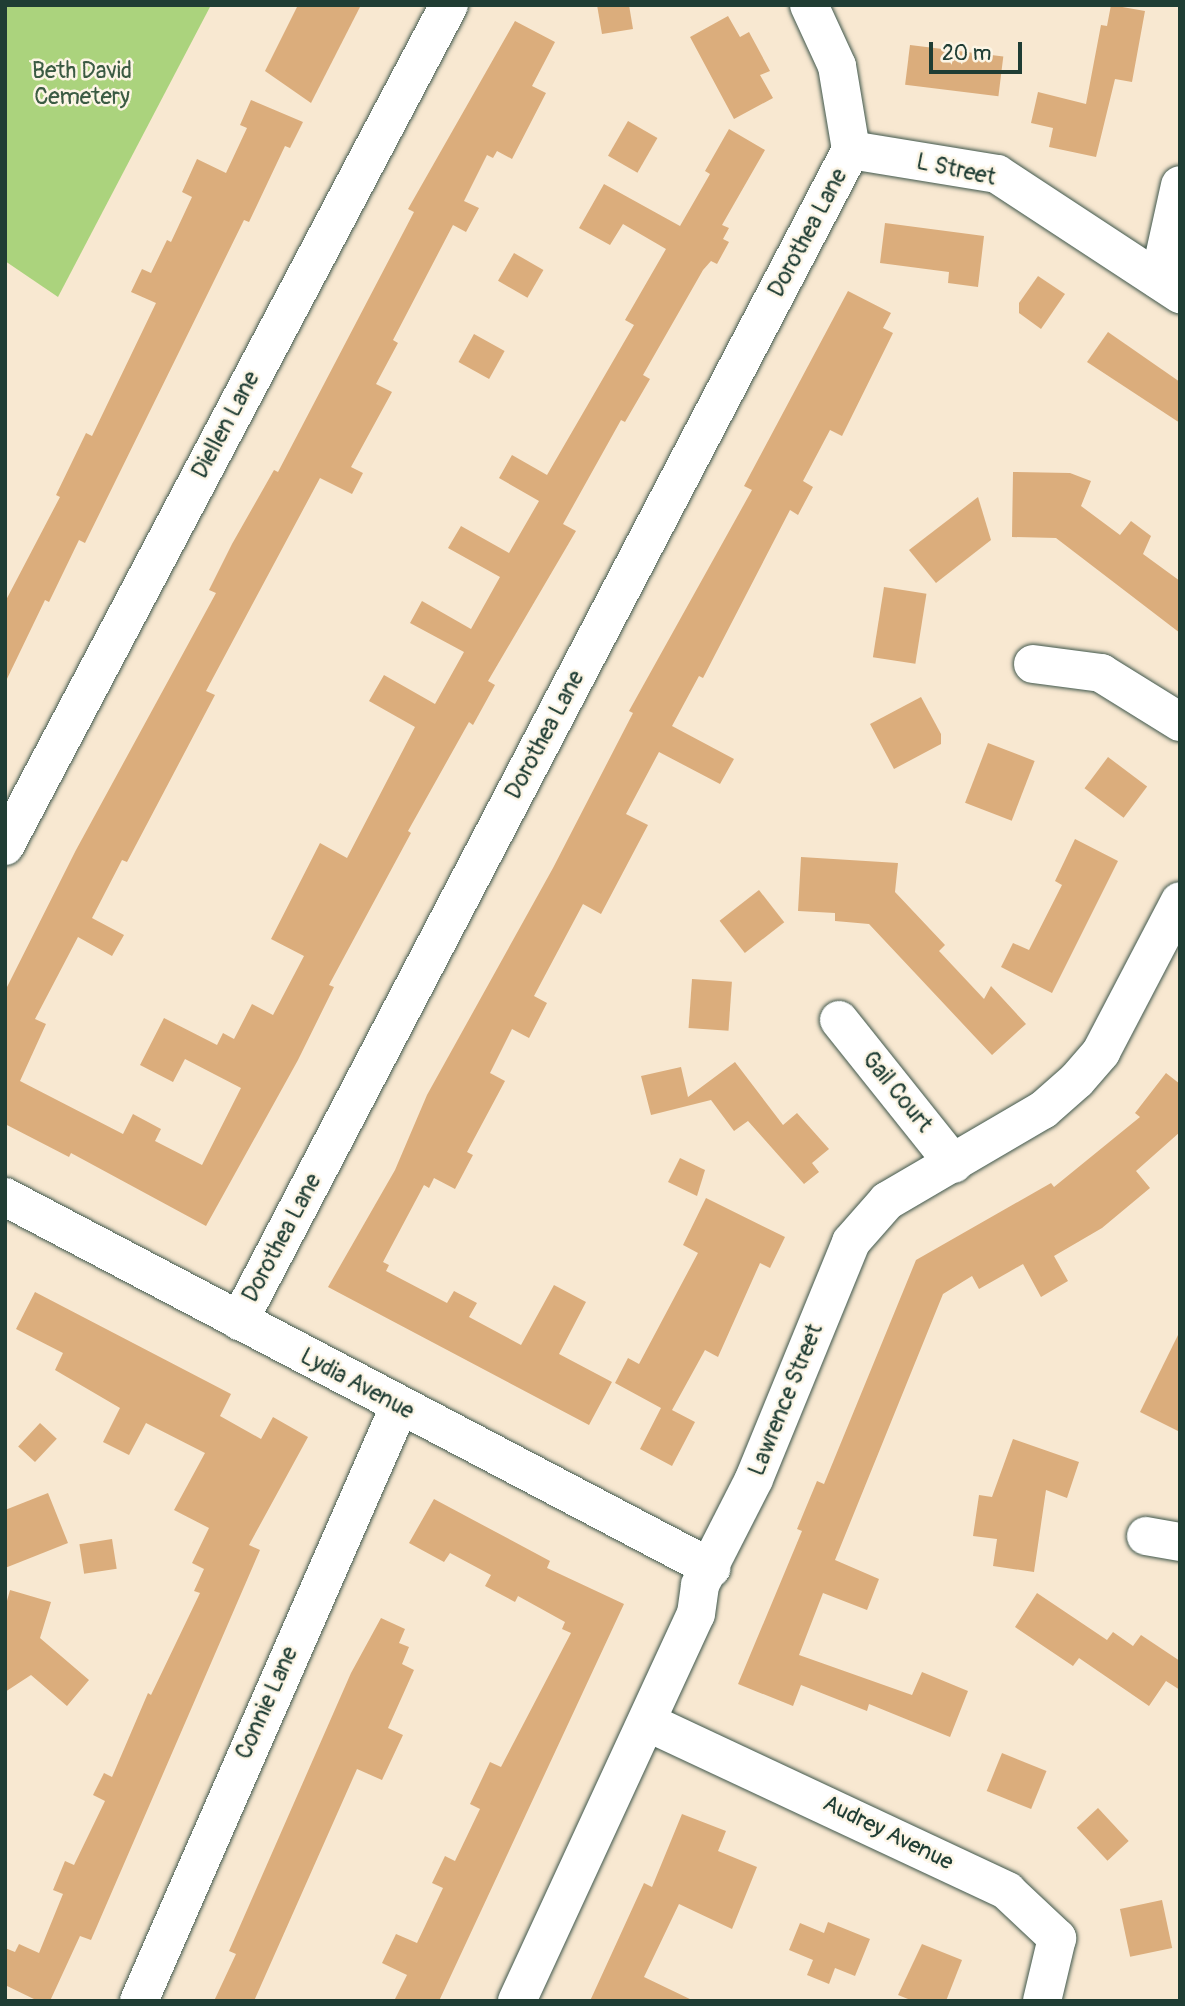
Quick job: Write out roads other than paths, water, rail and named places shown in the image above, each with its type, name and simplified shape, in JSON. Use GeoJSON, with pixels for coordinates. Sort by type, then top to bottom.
{"type":"FeatureCollection","features":[{"type":"Feature","properties":{"kind":"street","name":"Diellen Lane"},"geometry":{"type":"LineString","coordinates":[[5,846],[449,5]]}},
{"type":"Feature","properties":{"kind":"street"},"geometry":{"type":"LineString","coordinates":[[809,5],[837,65],[851,150]]}},
{"type":"Feature","properties":{"kind":"street","name":"L Street"},"geometry":{"type":"LineString","coordinates":[[851,150],[997,174],[1169,287]]}},
{"type":"Feature","properties":{"kind":"street","name":"Dorothea Lane"},"geometry":{"type":"LineString","coordinates":[[239,1321],[851,150]]}},
{"type":"Feature","properties":{"kind":"street"},"geometry":{"type":"LineString","coordinates":[[1169,287],[1180,185]]}},
{"type":"Feature","properties":{"kind":"street"},"geometry":{"type":"LineString","coordinates":[[1033,664],[1101,673],[1180,723]]}},
{"type":"Feature","properties":{"kind":"street","name":"Lawrence Street"},"geometry":{"type":"LineString","coordinates":[[517,2001],[696,1614],[700,1585],[754,1479],[851,1242],[887,1201],[1042,1110],[1077,1080],[1101,1052],[1180,901]]}},
{"type":"Feature","properties":{"kind":"street","name":"Gail Court"},"geometry":{"type":"LineString","coordinates":[[839,1020],[954,1164]]}},
{"type":"Feature","properties":{"kind":"street","name":"Lydia Avenue"},"geometry":{"type":"LineString","coordinates":[[5,1197],[399,1407],[711,1568]]}},
{"type":"Feature","properties":{"kind":"street","name":"Connie Lane"},"geometry":{"type":"LineString","coordinates":[[139,2001],[399,1407]]}},
{"type":"Feature","properties":{"kind":"street","name":"Audrey Avenue"},"geometry":{"type":"LineString","coordinates":[[647,1722],[1007,1891],[1057,1938],[1042,2001]]}},
{"type":"Feature","properties":{"kind":"park label","name":"Beth David Cemetery"},"geometry":{"type":"Point","coordinates":[82,84]}}]}
